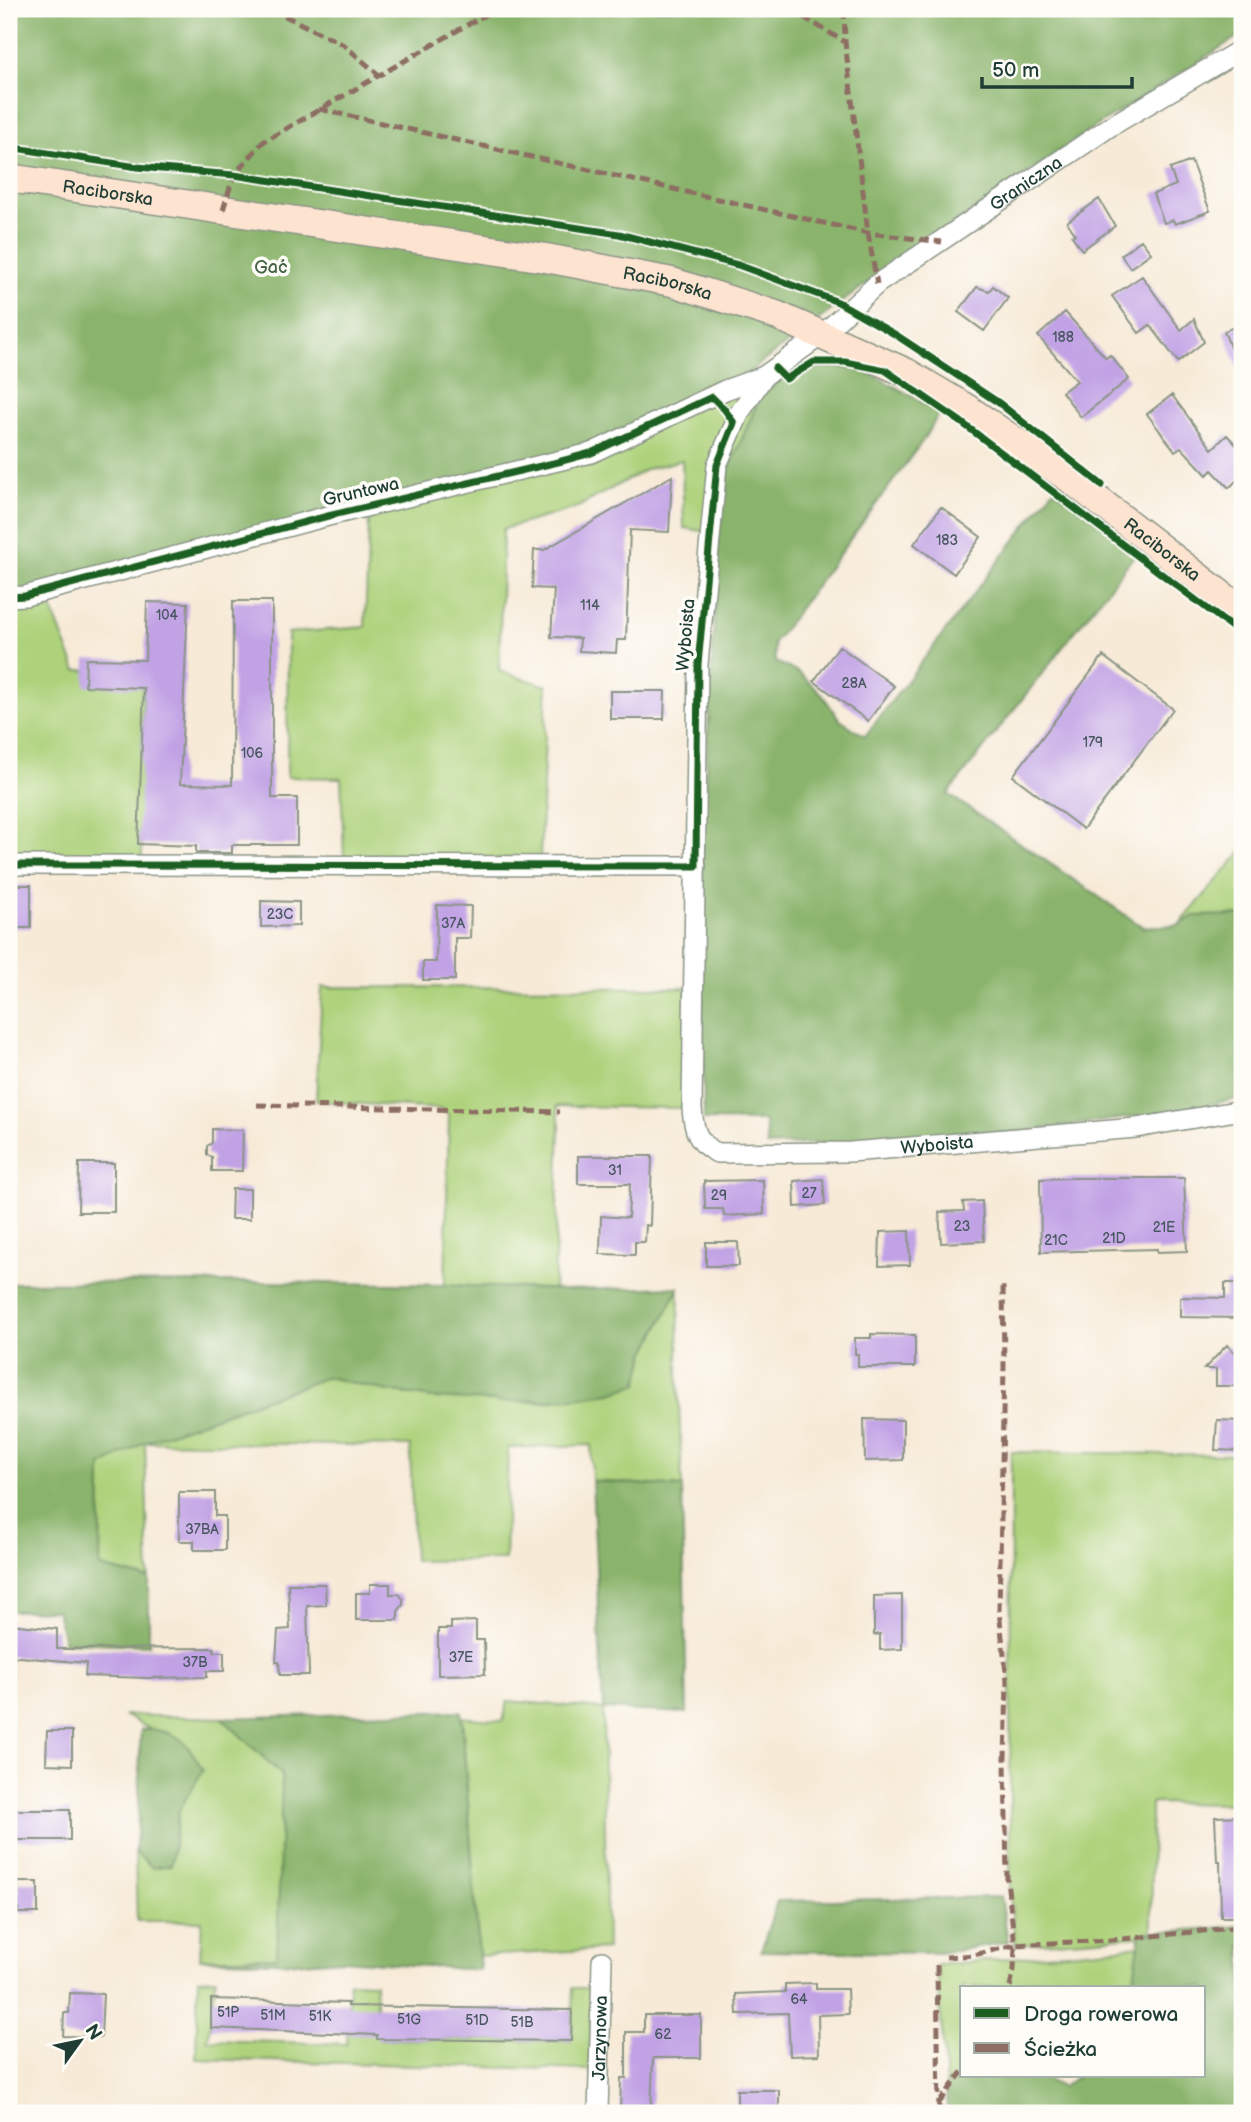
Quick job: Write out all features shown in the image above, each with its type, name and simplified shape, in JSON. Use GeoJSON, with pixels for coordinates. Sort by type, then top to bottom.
{"type":"FeatureCollection","features":[{"type":"Feature","properties":{"kind":"main road","name":"Raciborska"},"geometry":{"type":"LineString","coordinates":[[9,178],[546,258],[672,282],[726,298],[822,334],[907,373],[966,408],[1069,478],[1242,611]]}},
{"type":"Feature","properties":{"kind":"street","name":"Graniczna"},"geometry":{"type":"LineString","coordinates":[[822,334],[877,284],[1111,127],[1242,49]]}},
{"type":"Feature","properties":{"kind":"street","name":"Gruntowa"},"geometry":{"type":"LineString","coordinates":[[9,597],[25,596],[328,516],[580,456],[724,390],[764,376],[822,334]]}},
{"type":"Feature","properties":{"kind":"street","name":"Wyboista"},"geometry":{"type":"LineString","coordinates":[[764,376],[740,412],[717,465],[698,664],[692,1110],[696,1136],[706,1148],[717,1153],[851,1152],[1136,1128],[1242,1110]]}},
{"type":"Feature","properties":{"kind":"street"},"geometry":{"type":"LineString","coordinates":[[724,390],[740,412]]}},
{"type":"Feature","properties":{"kind":"street"},"geometry":{"type":"LineString","coordinates":[[9,865],[696,866]]}},
{"type":"Feature","properties":{"kind":"street","name":"Jarzynowa"},"geometry":{"type":"LineString","coordinates":[[598,2113],[602,1961]]}},
{"type":"Feature","properties":{"kind":"green space","name":"Gać"},"geometry":{"type":"Polygon","coordinates":[[[9,9],[1242,9],[1242,34],[1092,129],[881,273],[740,381],[595,448],[9,598],[9,9]]]}},
{"type":"Feature","properties":{"kind":"green space"},"geometry":{"type":"Polygon","coordinates":[[[850,368],[875,376],[939,414],[924,439],[774,643],[775,662],[798,672],[821,693],[840,720],[865,736],[1054,489],[1137,552],[948,794],[1143,927],[1179,925],[1194,916],[1242,915],[1242,1098],[1142,1116],[1006,1133],[767,1146],[765,1121],[704,1120],[701,861],[719,534],[729,470],[762,395],[793,369],[850,368]]]}},
{"type":"Feature","properties":{"kind":"green space"},"geometry":{"type":"Polygon","coordinates":[[[740,381],[755,408],[729,470],[719,534],[684,528],[682,460],[647,469],[576,508],[503,529],[499,671],[547,686],[540,859],[344,859],[341,778],[287,777],[288,633],[365,627],[369,518],[381,507],[740,381]]]}},
{"type":"Feature","properties":{"kind":"green space"},"geometry":{"type":"Polygon","coordinates":[[[49,602],[76,670],[143,673],[142,858],[9,858],[9,609],[29,611],[49,602]]]}},
{"type":"Feature","properties":{"kind":"green space"},"geometry":{"type":"Polygon","coordinates":[[[1242,851],[1242,915],[1195,916],[1179,925],[1242,851]]]}},
{"type":"Feature","properties":{"kind":"green space"},"geometry":{"type":"Polygon","coordinates":[[[322,987],[687,988],[683,1108],[557,1106],[560,1126],[554,1289],[445,1285],[449,1116],[442,1109],[316,1101],[322,987]]]}},
{"type":"Feature","properties":{"kind":"green space"},"geometry":{"type":"Polygon","coordinates":[[[266,1282],[564,1290],[679,1287],[645,1354],[638,1384],[611,1393],[509,1402],[432,1398],[327,1377],[145,1442],[101,1466],[100,1567],[149,1579],[149,1645],[64,1642],[57,1610],[9,1611],[9,1283],[266,1282]]]}},
{"type":"Feature","properties":{"kind":"green space"},"geometry":{"type":"Polygon","coordinates":[[[679,1287],[678,1373],[682,1487],[592,1481],[591,1445],[508,1448],[505,1560],[414,1561],[410,1446],[145,1442],[327,1377],[432,1398],[544,1402],[638,1383],[645,1354],[679,1287]]]}},
{"type":"Feature","properties":{"kind":"green space"},"geometry":{"type":"Polygon","coordinates":[[[145,1442],[149,1579],[100,1567],[101,1465],[145,1442]]]}},
{"type":"Feature","properties":{"kind":"green space"},"geometry":{"type":"Polygon","coordinates":[[[1011,1452],[1242,1455],[1242,1804],[1151,1803],[1152,1935],[1015,1945],[1010,1893],[1011,1452]]]}},
{"type":"Feature","properties":{"kind":"green space"},"geometry":{"type":"Polygon","coordinates":[[[592,1481],[682,1487],[687,1713],[603,1709],[592,1481]]]}},
{"type":"Feature","properties":{"kind":"green space"},"geometry":{"type":"Polygon","coordinates":[[[508,1701],[603,1709],[607,1949],[479,1956],[462,1717],[503,1721],[508,1701]]]}},
{"type":"Feature","properties":{"kind":"green space"},"geometry":{"type":"Polygon","coordinates":[[[461,1711],[480,1970],[343,1960],[300,1963],[200,1959],[277,1957],[282,1775],[222,1718],[461,1711]]]}},
{"type":"Feature","properties":{"kind":"green space"},"geometry":{"type":"Polygon","coordinates":[[[124,1715],[222,1718],[288,1779],[277,1957],[200,1959],[202,1921],[137,1921],[135,1852],[150,1729],[124,1715]]]}},
{"type":"Feature","properties":{"kind":"green space"},"geometry":{"type":"Polygon","coordinates":[[[141,1729],[164,1732],[179,1738],[191,1750],[203,1770],[179,1810],[171,1865],[153,1868],[135,1852],[141,1729]]]}},
{"type":"Feature","properties":{"kind":"green space"},"geometry":{"type":"Polygon","coordinates":[[[1001,1897],[1008,1942],[939,1953],[761,1951],[777,1901],[1001,1897]]]}},
{"type":"Feature","properties":{"kind":"green space"},"geometry":{"type":"Polygon","coordinates":[[[1242,1926],[1242,2113],[947,2113],[946,2085],[960,2074],[1038,2076],[1063,2087],[1078,2076],[1206,2076],[1206,1986],[1132,1986],[1141,1933],[1242,1926]]]}},
{"type":"Feature","properties":{"kind":"green space"},"geometry":{"type":"Polygon","coordinates":[[[1140,1946],[1132,1986],[960,1986],[960,2074],[946,2085],[937,1965],[1140,1946]]]}},
{"type":"Feature","properties":{"kind":"green space"},"geometry":{"type":"Polygon","coordinates":[[[216,1978],[208,2040],[347,2044],[349,1982],[375,1983],[378,2039],[571,2041],[573,1988],[591,1988],[590,2070],[196,2059],[198,1979],[216,1978]]]}},
{"type":"Feature","properties":{"kind":"building"},"geometry":{"type":"Polygon","coordinates":[[[1191,161],[1210,211],[1175,224],[1173,220],[1164,223],[1153,194],[1176,185],[1170,169],[1191,161]]]}},
{"type":"Feature","properties":{"kind":"building"},"geometry":{"type":"Polygon","coordinates":[[[1099,199],[1115,226],[1082,250],[1072,236],[1075,234],[1067,222],[1099,199]]]}},
{"type":"Feature","properties":{"kind":"building"},"geometry":{"type":"Polygon","coordinates":[[[1141,240],[1151,253],[1130,268],[1121,255],[1141,240]]]}},
{"type":"Feature","properties":{"kind":"building"},"geometry":{"type":"Polygon","coordinates":[[[1142,276],[1181,330],[1194,319],[1204,342],[1178,362],[1150,325],[1139,333],[1112,296],[1142,276]]]}},
{"type":"Feature","properties":{"kind":"building"},"geometry":{"type":"Polygon","coordinates":[[[993,286],[1008,298],[984,331],[958,312],[977,287],[989,291],[993,286]]]}},
{"type":"Feature","properties":{"kind":"building"},"geometry":{"type":"Polygon","coordinates":[[[1065,312],[1106,358],[1110,355],[1129,379],[1081,417],[1062,392],[1077,381],[1038,336],[1065,312]]]}},
{"type":"Feature","properties":{"kind":"building"},"geometry":{"type":"Polygon","coordinates":[[[1242,324],[1242,375],[1241,375],[1224,331],[1242,324]]]}},
{"type":"Feature","properties":{"kind":"building"},"geometry":{"type":"Polygon","coordinates":[[[1172,395],[1212,449],[1227,435],[1242,451],[1242,475],[1229,488],[1212,470],[1207,475],[1181,447],[1175,451],[1147,414],[1172,395]]]}},
{"type":"Feature","properties":{"kind":"building"},"geometry":{"type":"Polygon","coordinates":[[[672,476],[669,532],[630,530],[626,640],[617,640],[616,653],[579,651],[580,638],[551,637],[554,589],[532,588],[534,550],[544,550],[672,476]]]}},
{"type":"Feature","properties":{"kind":"building"},"geometry":{"type":"Polygon","coordinates":[[[941,507],[981,537],[954,574],[914,544],[941,507]]]}},
{"type":"Feature","properties":{"kind":"building"},"geometry":{"type":"Polygon","coordinates":[[[233,601],[272,601],[272,798],[297,798],[297,845],[232,845],[232,853],[196,853],[196,846],[138,844],[144,688],[85,686],[86,659],[145,660],[147,602],[188,603],[180,784],[232,785],[233,601]]]}},
{"type":"Feature","properties":{"kind":"building"},"geometry":{"type":"Polygon","coordinates":[[[839,646],[894,686],[868,721],[814,681],[839,646]]]}},
{"type":"Feature","properties":{"kind":"building"},"geometry":{"type":"Polygon","coordinates":[[[1103,656],[1173,709],[1083,829],[1013,776],[1103,656]]]}},
{"type":"Feature","properties":{"kind":"building"},"geometry":{"type":"Polygon","coordinates":[[[610,691],[665,691],[664,719],[610,719],[610,691]]]}},
{"type":"Feature","properties":{"kind":"building"},"geometry":{"type":"Polygon","coordinates":[[[9,885],[31,885],[31,928],[9,928],[9,885]]]}},
{"type":"Feature","properties":{"kind":"building"},"geometry":{"type":"Polygon","coordinates":[[[261,901],[299,902],[299,926],[261,927],[261,901]]]}},
{"type":"Feature","properties":{"kind":"building"},"geometry":{"type":"Polygon","coordinates":[[[437,905],[471,906],[470,938],[455,938],[455,980],[423,980],[423,962],[436,962],[437,905]]]}},
{"type":"Feature","properties":{"kind":"building"},"geometry":{"type":"Polygon","coordinates":[[[212,1129],[243,1130],[242,1171],[212,1171],[212,1157],[207,1155],[207,1146],[212,1143],[212,1129]]]}},
{"type":"Feature","properties":{"kind":"building"},"geometry":{"type":"Polygon","coordinates":[[[578,1156],[652,1156],[650,1226],[646,1225],[645,1242],[635,1242],[635,1255],[600,1254],[601,1216],[628,1218],[630,1184],[578,1184],[578,1156]]]}},
{"type":"Feature","properties":{"kind":"building"},"geometry":{"type":"Polygon","coordinates":[[[79,1163],[114,1163],[114,1212],[78,1212],[79,1163]]]}},
{"type":"Feature","properties":{"kind":"building"},"geometry":{"type":"Polygon","coordinates":[[[1184,1178],[1187,1251],[1157,1252],[1157,1249],[1041,1252],[1040,1179],[1184,1178]]]}},
{"type":"Feature","properties":{"kind":"building"},"geometry":{"type":"Polygon","coordinates":[[[823,1179],[825,1205],[795,1207],[794,1181],[823,1179]]]}},
{"type":"Feature","properties":{"kind":"building"},"geometry":{"type":"Polygon","coordinates":[[[763,1180],[764,1214],[724,1216],[723,1209],[705,1209],[704,1181],[763,1180]]]}},
{"type":"Feature","properties":{"kind":"building"},"geometry":{"type":"Polygon","coordinates":[[[232,1189],[250,1189],[250,1219],[231,1219],[232,1189]]]}},
{"type":"Feature","properties":{"kind":"building"},"geometry":{"type":"Polygon","coordinates":[[[982,1201],[984,1241],[941,1243],[939,1212],[964,1211],[963,1202],[982,1201]]]}},
{"type":"Feature","properties":{"kind":"building"},"geometry":{"type":"Polygon","coordinates":[[[909,1231],[910,1265],[879,1266],[880,1232],[909,1231]]]}},
{"type":"Feature","properties":{"kind":"building"},"geometry":{"type":"Polygon","coordinates":[[[706,1242],[738,1242],[739,1266],[706,1266],[706,1242]]]}},
{"type":"Feature","properties":{"kind":"building"},"geometry":{"type":"Polygon","coordinates":[[[1225,1283],[1242,1283],[1242,1318],[1180,1317],[1180,1297],[1225,1298],[1225,1283]]]}},
{"type":"Feature","properties":{"kind":"building"},"geometry":{"type":"Polygon","coordinates":[[[871,1334],[915,1335],[915,1367],[858,1367],[855,1338],[871,1338],[871,1334]]]}},
{"type":"Feature","properties":{"kind":"building"},"geometry":{"type":"Polygon","coordinates":[[[1227,1345],[1234,1352],[1241,1352],[1242,1386],[1216,1386],[1216,1369],[1204,1369],[1227,1345]]]}},
{"type":"Feature","properties":{"kind":"building"},"geometry":{"type":"Polygon","coordinates":[[[864,1419],[903,1420],[903,1460],[865,1461],[864,1419]]]}},
{"type":"Feature","properties":{"kind":"building"},"geometry":{"type":"Polygon","coordinates":[[[1217,1420],[1242,1421],[1242,1451],[1215,1450],[1217,1420]]]}},
{"type":"Feature","properties":{"kind":"building"},"geometry":{"type":"Polygon","coordinates":[[[179,1492],[215,1492],[215,1516],[225,1516],[225,1550],[194,1550],[194,1541],[179,1541],[179,1492]]]}},
{"type":"Feature","properties":{"kind":"building"},"geometry":{"type":"Polygon","coordinates":[[[288,1584],[325,1584],[326,1605],[307,1606],[309,1675],[280,1675],[279,1662],[276,1662],[278,1630],[290,1629],[288,1584]]]}},
{"type":"Feature","properties":{"kind":"building"},"geometry":{"type":"Polygon","coordinates":[[[370,1584],[390,1584],[390,1594],[399,1594],[403,1599],[398,1620],[356,1620],[356,1593],[370,1593],[370,1584]]]}},
{"type":"Feature","properties":{"kind":"building"},"geometry":{"type":"Polygon","coordinates":[[[902,1595],[902,1649],[880,1650],[880,1634],[874,1635],[874,1596],[902,1595]]]}},
{"type":"Feature","properties":{"kind":"building"},"geometry":{"type":"Polygon","coordinates":[[[476,1621],[476,1640],[484,1640],[485,1674],[438,1675],[438,1629],[451,1629],[451,1622],[476,1621]]]}},
{"type":"Feature","properties":{"kind":"building"},"geometry":{"type":"Polygon","coordinates":[[[9,1624],[57,1629],[57,1649],[214,1648],[214,1652],[224,1652],[224,1671],[207,1671],[207,1677],[85,1676],[86,1663],[9,1656],[9,1624]]]}},
{"type":"Feature","properties":{"kind":"building"},"geometry":{"type":"Polygon","coordinates":[[[47,1731],[72,1731],[72,1765],[46,1764],[47,1731]]]}},
{"type":"Feature","properties":{"kind":"building"},"geometry":{"type":"Polygon","coordinates":[[[9,1810],[70,1810],[70,1840],[9,1840],[9,1810]]]}},
{"type":"Feature","properties":{"kind":"building"},"geometry":{"type":"Polygon","coordinates":[[[1242,1816],[1242,1917],[1221,1917],[1220,1861],[1217,1861],[1215,1817],[1242,1816]]]}},
{"type":"Feature","properties":{"kind":"building"},"geometry":{"type":"Polygon","coordinates":[[[18,1882],[38,1882],[38,1913],[18,1913],[18,1882]]]}},
{"type":"Feature","properties":{"kind":"building"},"geometry":{"type":"Polygon","coordinates":[[[816,1983],[816,1989],[847,1989],[848,2014],[818,2015],[819,2055],[790,2056],[788,2013],[737,2014],[736,1994],[785,1992],[785,1984],[816,1983]]]}},
{"type":"Feature","properties":{"kind":"building"},"geometry":{"type":"Polygon","coordinates":[[[70,1993],[103,1994],[101,2037],[63,2036],[64,2013],[69,2013],[70,1993]]]}},
{"type":"Feature","properties":{"kind":"building"},"geometry":{"type":"Polygon","coordinates":[[[211,1999],[348,2003],[348,2006],[572,2010],[571,2041],[377,2039],[377,2035],[211,2028],[211,1999]]]}},
{"type":"Feature","properties":{"kind":"building"},"geometry":{"type":"Polygon","coordinates":[[[644,2015],[701,2015],[701,2058],[653,2058],[651,2113],[620,2113],[621,2078],[626,2078],[626,2032],[644,2032],[644,2015]]]}},
{"type":"Feature","properties":{"kind":"building"},"geometry":{"type":"Polygon","coordinates":[[[737,2090],[779,2090],[779,2113],[737,2113],[737,2090]]]}},
{"type":"Feature","properties":{"kind":"marked path"},"geometry":{"type":"LineString","coordinates":[[235,9],[243,9]]}},
{"type":"Feature","properties":{"kind":"marked path"},"geometry":{"type":"LineString","coordinates":[[271,9],[344,45],[379,75]]}},
{"type":"Feature","properties":{"kind":"marked path"},"geometry":{"type":"LineString","coordinates":[[223,210],[234,175],[263,142],[495,9]]}},
{"type":"Feature","properties":{"kind":"marked path"},"geometry":{"type":"LineString","coordinates":[[790,9],[845,42]]}},
{"type":"Feature","properties":{"kind":"marked path"},"geometry":{"type":"LineString","coordinates":[[844,9],[845,42],[868,233],[877,284]]}},
{"type":"Feature","properties":{"kind":"marked path"},"geometry":{"type":"LineString","coordinates":[[319,109],[868,233],[942,242]]}},
{"type":"Feature","properties":{"kind":"marked path"},"geometry":{"type":"LineString","coordinates":[[257,1105],[559,1112]]}},
{"type":"Feature","properties":{"kind":"marked path"},"geometry":{"type":"LineString","coordinates":[[946,1957],[974,1955],[1015,1945],[1007,1880],[1007,1681],[999,1611],[1003,1284]]}},
{"type":"Feature","properties":{"kind":"marked path"},"geometry":{"type":"LineString","coordinates":[[1010,1986],[1015,1945],[1111,1940],[1242,1927]]}},
{"type":"Feature","properties":{"kind":"marked path"},"geometry":{"type":"LineString","coordinates":[[937,1965],[939,2113]]}},
{"type":"Feature","properties":{"kind":"marked path"},"geometry":{"type":"LineString","coordinates":[[939,2103],[960,2075]]}},
{"type":"Feature","properties":{"kind":"cycle path"},"geometry":{"type":"LineString","coordinates":[[9,147],[137,167],[234,175],[619,234],[738,265],[838,302],[896,335],[999,403],[1102,485]]}},
{"type":"Feature","properties":{"kind":"cycle path"},"geometry":{"type":"LineString","coordinates":[[775,368],[786,379],[814,362],[845,362],[885,370],[961,422],[1242,635]]}},
{"type":"Feature","properties":{"kind":"cycle path"},"geometry":{"type":"LineString","coordinates":[[9,597],[25,596],[328,516],[591,453],[712,397],[734,423],[717,465],[698,664],[696,866],[9,865]]}}]}
